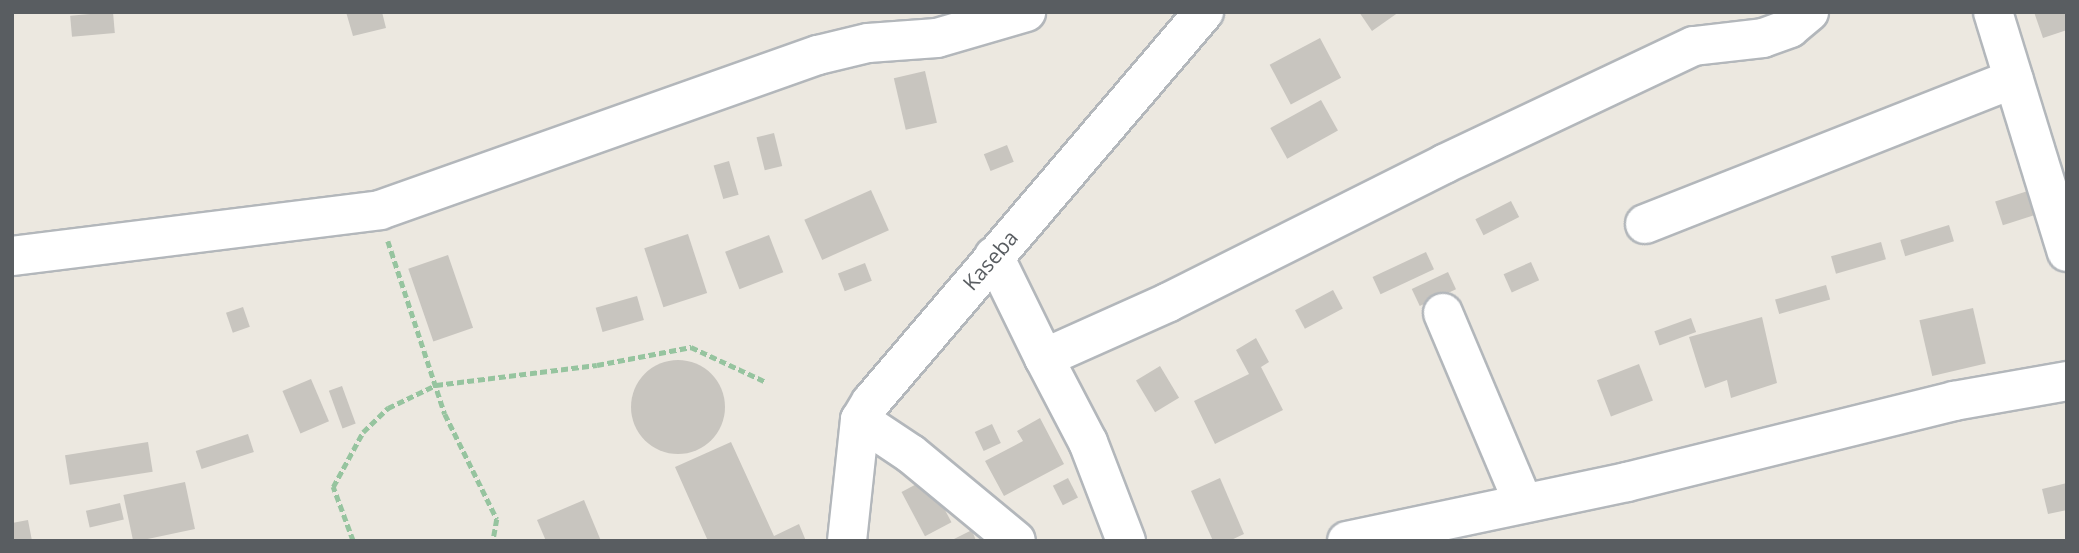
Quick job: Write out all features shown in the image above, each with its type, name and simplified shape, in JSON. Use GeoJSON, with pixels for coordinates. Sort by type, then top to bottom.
{"type":"FeatureCollection","features":[{"type":"Feature","properties":{"kind":"street"},"geometry":{"type":"LineString","coordinates":[[12,256],[380,210],[818,55],[867,44],[937,38],[1026,12]]}},
{"type":"Feature","properties":{"kind":"street","name":"Kaseba"},"geometry":{"type":"LineString","coordinates":[[847,541],[860,419],[887,379],[1204,12]]}},
{"type":"Feature","properties":{"kind":"street"},"geometry":{"type":"LineString","coordinates":[[1044,358],[1169,302],[1444,164],[1694,46],[1763,38],[1790,28],[1809,12]]}},
{"type":"Feature","properties":{"kind":"street"},"geometry":{"type":"LineString","coordinates":[[1993,12],[2061,213],[2067,253]]}},
{"type":"Feature","properties":{"kind":"street"},"geometry":{"type":"LineString","coordinates":[[1646,224],[2014,79]]}},
{"type":"Feature","properties":{"kind":"street"},"geometry":{"type":"LineString","coordinates":[[994,256],[1088,442],[1126,541]]}},
{"type":"Feature","properties":{"kind":"street"},"geometry":{"type":"LineString","coordinates":[[1443,313],[1524,502]]}},
{"type":"Feature","properties":{"kind":"street"},"geometry":{"type":"LineString","coordinates":[[1347,541],[1797,442],[1954,401],[2067,381]]}},
{"type":"Feature","properties":{"kind":"street"},"geometry":{"type":"LineString","coordinates":[[860,419],[911,454],[1016,541]]}},
{"type":"Feature","properties":{"kind":"path"},"geometry":{"type":"LineString","coordinates":[[380,210],[436,385],[497,519],[494,541]]}},
{"type":"Feature","properties":{"kind":"path"},"geometry":{"type":"LineString","coordinates":[[353,541],[333,487],[363,432],[388,408],[436,385],[597,365],[691,347],[766,382]]}},
{"type":"Feature","properties":{"kind":"building"},"geometry":{"type":"Polygon","coordinates":[[[113,12],[115,33],[72,37],[70,16],[113,12]]]}},
{"type":"Feature","properties":{"kind":"building"},"geometry":{"type":"Polygon","coordinates":[[[346,12],[382,12],[386,28],[353,36],[346,12]]]}},
{"type":"Feature","properties":{"kind":"building"},"geometry":{"type":"Polygon","coordinates":[[[1359,12],[1399,12],[1372,31],[1359,12]]]}},
{"type":"Feature","properties":{"kind":"building"},"geometry":{"type":"Polygon","coordinates":[[[2034,12],[2067,12],[2067,30],[2043,38],[2034,12]]]}},
{"type":"Feature","properties":{"kind":"building"},"geometry":{"type":"Polygon","coordinates":[[[1320,38],[1341,78],[1291,104],[1270,65],[1320,38]]]}},
{"type":"Feature","properties":{"kind":"building"},"geometry":{"type":"Polygon","coordinates":[[[925,71],[937,123],[906,130],[894,78],[925,71]]]}},
{"type":"Feature","properties":{"kind":"building"},"geometry":{"type":"Polygon","coordinates":[[[1321,100],[1338,131],[1287,159],[1270,128],[1321,100]]]}},
{"type":"Feature","properties":{"kind":"building"},"geometry":{"type":"Polygon","coordinates":[[[774,133],[782,166],[765,170],[757,137],[774,133]]]}},
{"type":"Feature","properties":{"kind":"building"},"geometry":{"type":"Polygon","coordinates":[[[1007,145],[1014,162],[991,171],[984,154],[1007,145]]]}},
{"type":"Feature","properties":{"kind":"building"},"geometry":{"type":"Polygon","coordinates":[[[729,161],[739,195],[723,199],[714,165],[729,161]]]}},
{"type":"Feature","properties":{"kind":"building"},"geometry":{"type":"Polygon","coordinates":[[[2037,188],[2045,212],[2003,225],[1995,202],[2037,188]]]}},
{"type":"Feature","properties":{"kind":"building"},"geometry":{"type":"Polygon","coordinates":[[[871,190],[889,230],[822,260],[804,220],[871,190]]]}},
{"type":"Feature","properties":{"kind":"building"},"geometry":{"type":"Polygon","coordinates":[[[1511,201],[1519,217],[1484,235],[1475,219],[1511,201]]]}},
{"type":"Feature","properties":{"kind":"building"},"geometry":{"type":"Polygon","coordinates":[[[1949,225],[1954,241],[1905,256],[1900,240],[1949,225]]]}},
{"type":"Feature","properties":{"kind":"building"},"geometry":{"type":"Polygon","coordinates":[[[688,234],[707,293],[663,307],[644,248],[688,234]]]}},
{"type":"Feature","properties":{"kind":"building"},"geometry":{"type":"Polygon","coordinates":[[[769,235],[783,272],[739,289],[725,252],[769,235]]]}},
{"type":"Feature","properties":{"kind":"building"},"geometry":{"type":"Polygon","coordinates":[[[1881,242],[1886,259],[1836,274],[1831,256],[1881,242]]]}},
{"type":"Feature","properties":{"kind":"building"},"geometry":{"type":"Polygon","coordinates":[[[1426,252],[1434,269],[1381,294],[1373,277],[1426,252]]]}},
{"type":"Feature","properties":{"kind":"building"},"geometry":{"type":"Polygon","coordinates":[[[448,255],[473,328],[433,341],[408,269],[448,255]]]}},
{"type":"Feature","properties":{"kind":"building"},"geometry":{"type":"Polygon","coordinates":[[[1531,262],[1539,280],[1512,292],[1504,274],[1531,262]]]}},
{"type":"Feature","properties":{"kind":"building"},"geometry":{"type":"Polygon","coordinates":[[[865,263],[872,281],[845,291],[838,273],[865,263]]]}},
{"type":"Feature","properties":{"kind":"building"},"geometry":{"type":"Polygon","coordinates":[[[1448,272],[1456,289],[1420,306],[1412,289],[1448,272]]]}},
{"type":"Feature","properties":{"kind":"building"},"geometry":{"type":"Polygon","coordinates":[[[1826,285],[1830,299],[1779,314],[1775,300],[1826,285]]]}},
{"type":"Feature","properties":{"kind":"building"},"geometry":{"type":"Polygon","coordinates":[[[1333,290],[1343,309],[1305,329],[1295,310],[1333,290]]]}},
{"type":"Feature","properties":{"kind":"building"},"geometry":{"type":"Polygon","coordinates":[[[637,296],[644,320],[603,332],[596,308],[637,296]]]}},
{"type":"Feature","properties":{"kind":"building"},"geometry":{"type":"Polygon","coordinates":[[[243,307],[250,327],[233,333],[226,313],[243,307]]]}},
{"type":"Feature","properties":{"kind":"building"},"geometry":{"type":"Polygon","coordinates":[[[1973,308],[1986,364],[1932,376],[1919,320],[1973,308]]]}},
{"type":"Feature","properties":{"kind":"building"},"geometry":{"type":"Polygon","coordinates":[[[1762,317],[1777,383],[1731,398],[1727,380],[1705,388],[1689,337],[1762,317]]]}},
{"type":"Feature","properties":{"kind":"building"},"geometry":{"type":"Polygon","coordinates":[[[1691,318],[1696,332],[1659,345],[1654,331],[1691,318]]]}},
{"type":"Feature","properties":{"kind":"building"},"geometry":{"type":"Polygon","coordinates":[[[1256,338],[1269,362],[1261,367],[1283,410],[1215,444],[1194,401],[1249,374],[1236,350],[1256,338]]]}},
{"type":"Feature","properties":{"kind":"building"},"geometry":{"type":"Polygon","coordinates":[[[678,360],[696,364],[711,374],[721,389],[725,407],[721,425],[711,440],[696,450],[678,454],[660,450],[645,440],[635,425],[631,407],[635,389],[645,374],[660,364],[678,360]]]}},
{"type":"Feature","properties":{"kind":"building"},"geometry":{"type":"Polygon","coordinates":[[[1639,364],[1653,400],[1611,417],[1597,380],[1639,364]]]}},
{"type":"Feature","properties":{"kind":"building"},"geometry":{"type":"Polygon","coordinates":[[[1160,366],[1179,398],[1155,412],[1136,380],[1160,366]]]}},
{"type":"Feature","properties":{"kind":"building"},"geometry":{"type":"Polygon","coordinates":[[[311,379],[329,421],[300,433],[282,391],[311,379]]]}},
{"type":"Feature","properties":{"kind":"building"},"geometry":{"type":"Polygon","coordinates":[[[342,386],[356,424],[343,428],[329,391],[342,386]]]}},
{"type":"Feature","properties":{"kind":"building"},"geometry":{"type":"Polygon","coordinates":[[[1040,418],[1064,464],[1004,496],[985,461],[1023,441],[1017,431],[1040,418]]]}},
{"type":"Feature","properties":{"kind":"building"},"geometry":{"type":"Polygon","coordinates":[[[992,424],[1001,443],[984,451],[975,432],[992,424]]]}},
{"type":"Feature","properties":{"kind":"building"},"geometry":{"type":"Polygon","coordinates":[[[248,434],[254,452],[202,469],[196,451],[248,434]]]}},
{"type":"Feature","properties":{"kind":"building"},"geometry":{"type":"Polygon","coordinates":[[[148,442],[153,472],[70,485],[65,455],[148,442]]]}},
{"type":"Feature","properties":{"kind":"building"},"geometry":{"type":"Polygon","coordinates":[[[731,442],[774,536],[799,524],[806,541],[708,541],[675,467],[731,442]]]}},
{"type":"Feature","properties":{"kind":"building"},"geometry":{"type":"Polygon","coordinates":[[[928,478],[951,522],[925,536],[902,492],[928,478]]]}},
{"type":"Feature","properties":{"kind":"building"},"geometry":{"type":"Polygon","coordinates":[[[1068,478],[1078,498],[1063,505],[1053,486],[1068,478]]]}},
{"type":"Feature","properties":{"kind":"building"},"geometry":{"type":"Polygon","coordinates":[[[1220,478],[1244,534],[1229,541],[1213,541],[1191,491],[1220,478]]]}},
{"type":"Feature","properties":{"kind":"building"},"geometry":{"type":"Polygon","coordinates":[[[185,482],[195,529],[133,541],[123,495],[185,482]]]}},
{"type":"Feature","properties":{"kind":"building"},"geometry":{"type":"Polygon","coordinates":[[[2067,483],[2067,510],[2048,514],[2042,489],[2067,483]]]}},
{"type":"Feature","properties":{"kind":"building"},"geometry":{"type":"Polygon","coordinates":[[[584,500],[601,541],[546,541],[537,520],[584,500]]]}},
{"type":"Feature","properties":{"kind":"building"},"geometry":{"type":"Polygon","coordinates":[[[120,503],[124,520],[90,527],[86,511],[120,503]]]}},
{"type":"Feature","properties":{"kind":"building"},"geometry":{"type":"Polygon","coordinates":[[[28,520],[32,541],[12,541],[12,523],[28,520]]]}},
{"type":"Feature","properties":{"kind":"building"},"geometry":{"type":"Polygon","coordinates":[[[972,530],[976,541],[950,541],[972,530]]]}}]}
